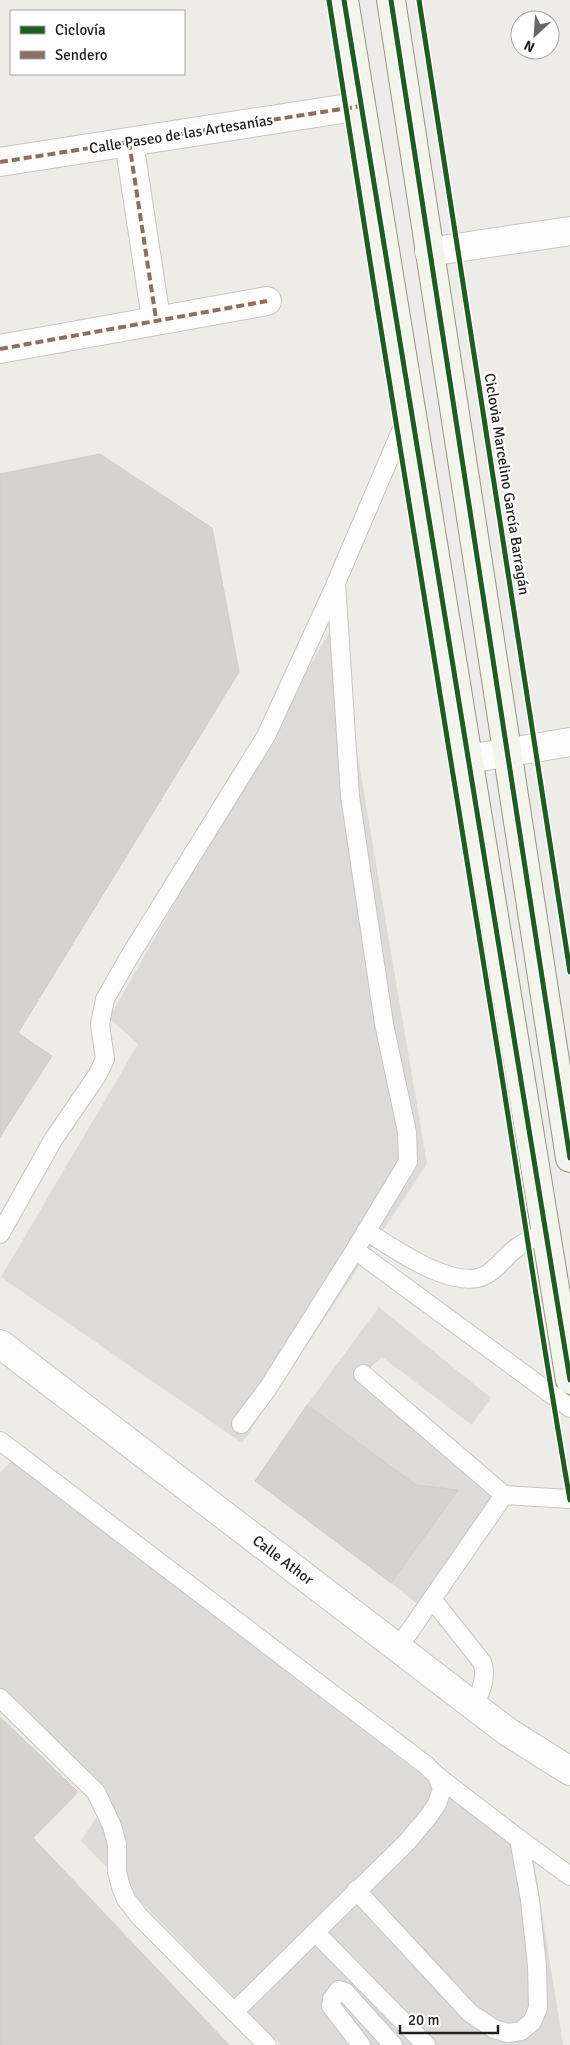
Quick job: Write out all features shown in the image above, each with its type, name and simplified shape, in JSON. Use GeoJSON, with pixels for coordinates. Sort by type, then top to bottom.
{"type":"FeatureCollection","features":[{"type":"Feature","properties":{"kind":"main road"},"geometry":{"type":"LineString","coordinates":[[344,0],[570,1380]]}},
{"type":"Feature","properties":{"kind":"main road"},"geometry":{"type":"LineString","coordinates":[[390,0],[570,1158]]}},
{"type":"Feature","properties":{"kind":"street","name":"Calle Paseo de las Artesanías"},"geometry":{"type":"LineString","coordinates":[[0,162],[361,106]]}},
{"type":"Feature","properties":{"kind":"street"},"geometry":{"type":"LineString","coordinates":[[129,142],[156,320]]}},
{"type":"Feature","properties":{"kind":"street"},"geometry":{"type":"LineString","coordinates":[[429,252],[570,231]]}},
{"type":"Feature","properties":{"kind":"street"},"geometry":{"type":"LineString","coordinates":[[0,349],[267,301]]}},
{"type":"Feature","properties":{"kind":"street"},"geometry":{"type":"LineString","coordinates":[[468,758],[570,742]]}},
{"type":"Feature","properties":{"kind":"street","name":"Calle Athor"},"geometry":{"type":"LineString","coordinates":[[0,1344],[508,1732],[570,1772]]}},
{"type":"Feature","properties":{"kind":"lane"},"geometry":{"type":"LineString","coordinates":[[0,1234],[53,1140],[98,1074],[105,1059],[100,1024],[105,999],[266,736],[336,583],[411,409]]}},
{"type":"Feature","properties":{"kind":"lane"},"geometry":{"type":"LineString","coordinates":[[241,1424],[268,1388],[408,1162],[406,1132],[384,1024],[350,796],[336,583]]}},
{"type":"Feature","properties":{"kind":"lane"},"geometry":{"type":"LineString","coordinates":[[366,1232],[409,1258],[435,1270],[469,1279],[488,1274],[515,1249],[546,1232]]}},
{"type":"Feature","properties":{"kind":"lane"},"geometry":{"type":"LineString","coordinates":[[355,1250],[570,1408]]}},
{"type":"Feature","properties":{"kind":"lane"},"geometry":{"type":"LineString","coordinates":[[363,1374],[504,1495],[570,1500]]}},
{"type":"Feature","properties":{"kind":"lane"},"geometry":{"type":"LineString","coordinates":[[1,1443],[570,1876]]}},
{"type":"Feature","properties":{"kind":"lane"},"geometry":{"type":"LineString","coordinates":[[398,1648],[504,1495]]}},
{"type":"Feature","properties":{"kind":"lane"},"geometry":{"type":"LineString","coordinates":[[432,1599],[482,1662],[485,1677],[475,1706]]}},
{"type":"Feature","properties":{"kind":"lane"},"geometry":{"type":"LineString","coordinates":[[0,1698],[96,1792],[112,1826],[116,1844],[117,1872],[126,1899],[139,1916],[266,2045]]}},
{"type":"Feature","properties":{"kind":"lane"},"geometry":{"type":"LineString","coordinates":[[234,2012],[356,1890],[407,1842],[437,1804],[442,1789],[437,1776]]}},
{"type":"Feature","properties":{"kind":"lane"},"geometry":{"type":"LineString","coordinates":[[356,1890],[470,2013],[494,2029],[508,2033],[521,2031],[532,2022],[538,2008],[537,1966],[530,1900],[519,1839]]}},
{"type":"Feature","properties":{"kind":"lane"},"geometry":{"type":"LineString","coordinates":[[315,1932],[426,2045]]}},
{"type":"Feature","properties":{"kind":"lane"},"geometry":{"type":"LineString","coordinates":[[361,2045],[331,2006],[332,1999],[339,1990],[346,1992],[393,2045]]}},
{"type":"Feature","properties":{"kind":"shaded area"},"geometry":{"type":"Polygon","coordinates":[[[335,622],[427,1164],[242,1443],[1,1277],[138,1044],[109,1018],[335,622]]]}},
{"type":"Feature","properties":{"kind":"shaded area"},"geometry":{"type":"Polygon","coordinates":[[[379,1307],[491,1398],[472,1425],[382,1357],[363,1374],[504,1495],[424,1609],[391,1583],[457,1490],[416,1485],[307,1405],[379,1307]]]}},
{"type":"Feature","properties":{"kind":"shaded area"},"geometry":{"type":"Polygon","coordinates":[[[12,1461],[534,1861],[563,2045],[281,2045],[81,1841],[109,1798],[0,1691],[0,1472],[12,1461]]]}},
{"type":"Feature","properties":{"kind":"building"},"geometry":{"type":"Polygon","coordinates":[[[100,454],[212,528],[239,672],[18,1033],[52,1056],[0,1137],[0,474],[100,454]]]}},
{"type":"Feature","properties":{"kind":"building"},"geometry":{"type":"Polygon","coordinates":[[[307,1405],[416,1485],[458,1490],[391,1583],[255,1481],[307,1405]]]}},
{"type":"Feature","properties":{"kind":"building"},"geometry":{"type":"Polygon","coordinates":[[[0,1717],[78,1792],[0,1870],[0,1717]]]}},
{"type":"Feature","properties":{"kind":"building"},"geometry":{"type":"Polygon","coordinates":[[[0,1717],[78,1792],[33,1838],[229,2045],[0,2045],[0,1717]]]}},
{"type":"Feature","properties":{"kind":"marked path"},"geometry":{"type":"LineString","coordinates":[[0,162],[361,106]]}},
{"type":"Feature","properties":{"kind":"marked path"},"geometry":{"type":"LineString","coordinates":[[129,142],[156,319]]}},
{"type":"Feature","properties":{"kind":"marked path"},"geometry":{"type":"LineString","coordinates":[[0,349],[267,301]]}},
{"type":"Feature","properties":{"kind":"cycle path"},"geometry":{"type":"LineString","coordinates":[[329,0],[411,520],[570,1500]]}},
{"type":"Feature","properties":{"kind":"cycle path"},"geometry":{"type":"LineString","coordinates":[[344,0],[570,1380]]}},
{"type":"Feature","properties":{"kind":"cycle path"},"geometry":{"type":"LineString","coordinates":[[391,0],[570,1158]]}},
{"type":"Feature","properties":{"kind":"cycle path","name":"Ciclovia Marcelino García Barragán"},"geometry":{"type":"LineString","coordinates":[[419,0],[570,972]]}}]}
